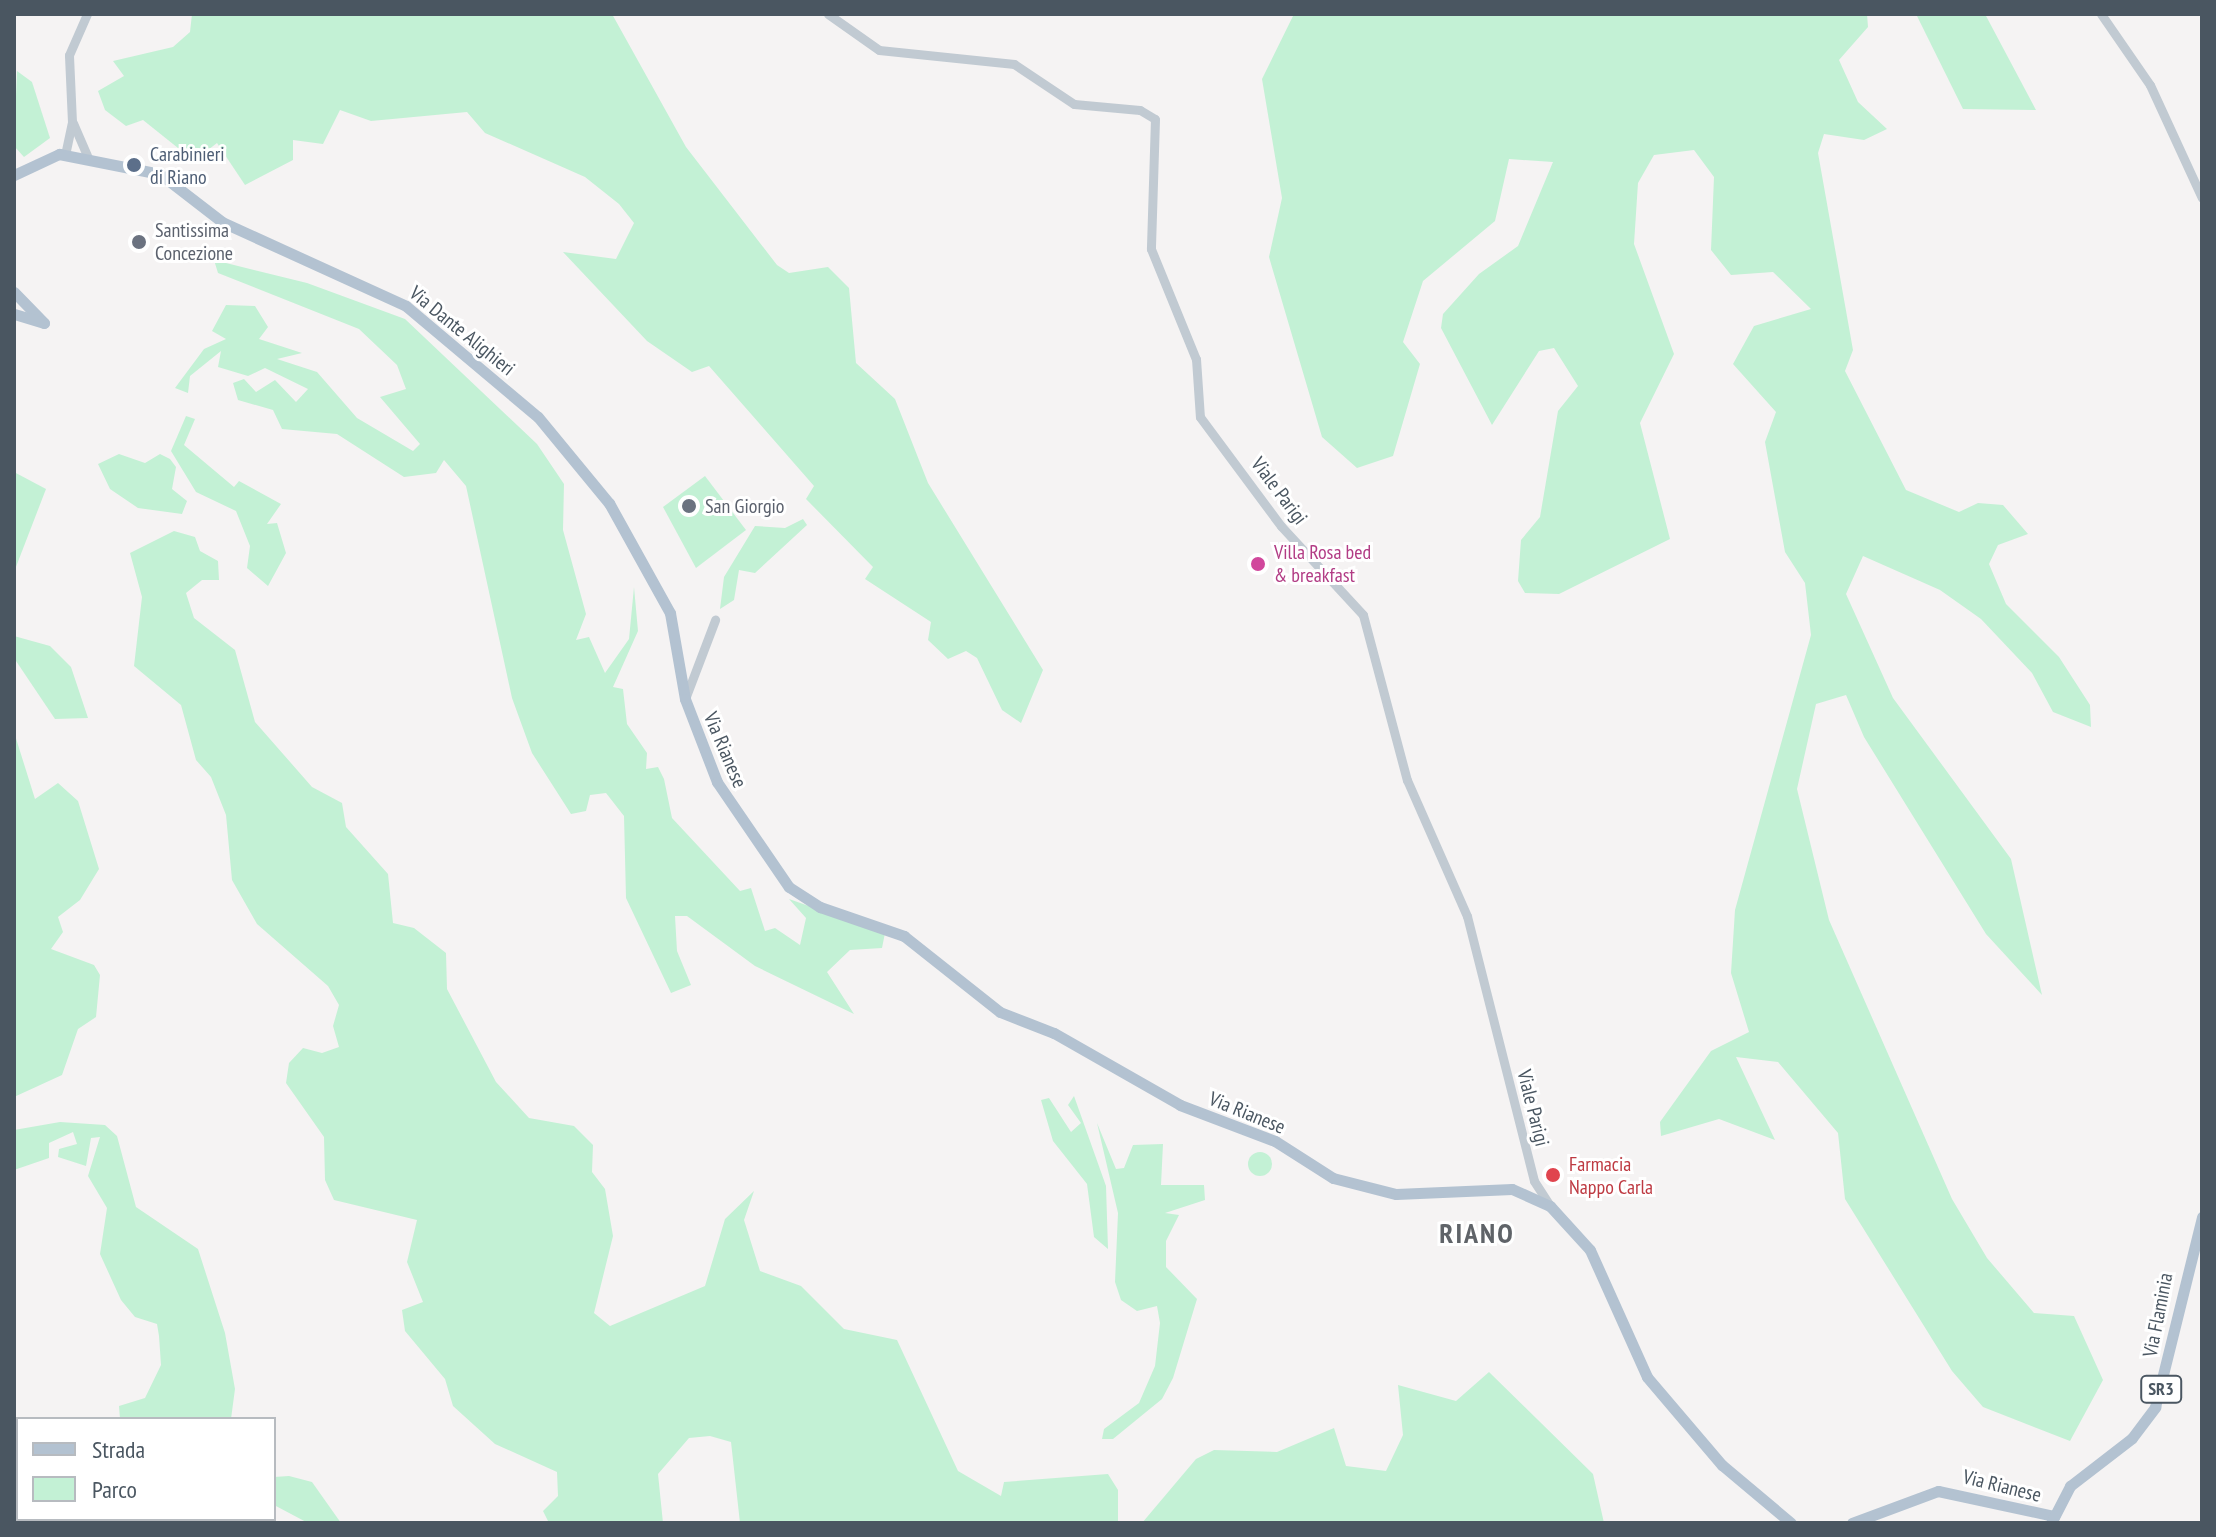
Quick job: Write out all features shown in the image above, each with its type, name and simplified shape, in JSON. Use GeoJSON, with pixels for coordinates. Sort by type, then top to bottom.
{"type":"FeatureCollection","features":[{"type":"Feature","properties":{"kind":"main road","name":"Via Dante Alighieri"},"geometry":{"type":"LineString","coordinates":[[65,155],[167,177],[222,222],[400,303],[533,412],[605,497],[659,588],[676,633],[685,699]]}},
{"type":"Feature","properties":{"kind":"main road"},"geometry":{"type":"LineString","coordinates":[[14,175],[65,155]]}},
{"type":"Feature","properties":{"kind":"main road"},"geometry":{"type":"LineString","coordinates":[[14,292],[44,323],[14,314]]}},
{"type":"Feature","properties":{"kind":"main road","name":"Via Rianese"},"geometry":{"type":"LineString","coordinates":[[685,699],[732,809],[767,864],[806,900],[910,939],[1000,1012],[1056,1034],[1180,1105],[1275,1141],[1333,1178],[1389,1194],[1512,1189],[1550,1206],[1590,1250],[1647,1377],[1722,1465],[1791,1523]]}},
{"type":"Feature","properties":{"kind":"main road","name":"Via Flaminia"},"geometry":{"type":"LineString","coordinates":[[2052,1520],[2070,1486],[2128,1441],[2153,1411],[2202,1217]]}},
{"type":"Feature","properties":{"kind":"main road","name":"Via Rianese"},"geometry":{"type":"LineString","coordinates":[[1852,1523],[1938,1491],[2052,1520]]}},
{"type":"Feature","properties":{"kind":"street"},"geometry":{"type":"LineString","coordinates":[[65,155],[72,122],[69,55],[87,14]]}},
{"type":"Feature","properties":{"kind":"street","name":"Viale Parigi"},"geometry":{"type":"LineString","coordinates":[[828,14],[879,50],[1011,63],[1077,106],[1140,110],[1155,119],[1151,249],[1196,359],[1200,417],[1284,530],[1363,615],[1406,776],[1464,909],[1524,1150],[1550,1206]]}},
{"type":"Feature","properties":{"kind":"street"},"geometry":{"type":"LineString","coordinates":[[2101,14],[2150,85],[2202,198]]}},
{"type":"Feature","properties":{"kind":"street"},"geometry":{"type":"LineString","coordinates":[[72,122],[89,160]]}},
{"type":"Feature","properties":{"kind":"street"},"geometry":{"type":"LineString","coordinates":[[685,699],[715,620]]}},
{"type":"Feature","properties":{"kind":"green space"},"geometry":{"type":"Polygon","coordinates":[[[192,14],[612,14],[686,147],[777,265],[789,273],[828,267],[849,288],[856,363],[895,399],[928,483],[1043,670],[1021,723],[1002,710],[977,658],[966,651],[948,659],[928,640],[931,622],[865,579],[873,567],[806,499],[814,486],[709,366],[692,372],[647,341],[563,252],[616,259],[634,223],[619,204],[585,177],[485,133],[467,112],[371,121],[340,110],[323,144],[293,140],[293,160],[245,185],[217,143],[204,153],[178,148],[143,120],[126,126],[105,110],[98,91],[124,76],[113,61],[173,47],[190,32],[192,14]]]}},
{"type":"Feature","properties":{"kind":"green space"},"geometry":{"type":"Polygon","coordinates":[[[1294,14],[1867,14],[1868,27],[1839,60],[1858,102],[1887,129],[1864,140],[1824,134],[1818,153],[1853,350],[1845,371],[1906,490],[1959,512],[1978,503],[2003,505],[2028,534],[1998,545],[1989,564],[2006,604],[2059,657],[2090,705],[2091,727],[2053,712],[2032,673],[1981,619],[1940,590],[1863,556],[1846,594],[1893,698],[2011,859],[2042,995],[1986,934],[1864,737],[1846,695],[1816,704],[1797,789],[1829,920],[1952,1199],[1987,1258],[2034,1313],[2074,1316],[2103,1380],[2070,1441],[1983,1407],[1952,1371],[1845,1199],[1838,1133],[1778,1062],[1736,1057],[1775,1140],[1719,1119],[1661,1136],[1660,1122],[1711,1051],[1749,1032],[1731,973],[1735,910],[1811,635],[1805,583],[1785,552],[1765,442],[1776,412],[1733,364],[1754,326],[1811,309],[1773,272],[1731,275],[1711,250],[1714,177],[1694,150],[1654,155],[1638,183],[1634,244],[1674,354],[1640,423],[1670,539],[1559,594],[1525,593],[1518,581],[1521,540],[1540,517],[1558,411],[1578,386],[1554,348],[1539,351],[1492,425],[1441,328],[1443,314],[1479,274],[1518,246],[1553,162],[1509,159],[1495,221],[1423,281],[1403,342],[1420,364],[1393,456],[1357,468],[1322,437],[1269,257],[1282,198],[1262,79],[1294,14]]]}},
{"type":"Feature","properties":{"kind":"green space"},"geometry":{"type":"Polygon","coordinates":[[[1916,14],[1985,14],[2036,110],[1963,109],[1916,14]]]}},
{"type":"Feature","properties":{"kind":"green space"},"geometry":{"type":"Polygon","coordinates":[[[17,71],[32,82],[50,138],[24,157],[14,146],[17,71]]]}},
{"type":"Feature","properties":{"kind":"green space"},"geometry":{"type":"Polygon","coordinates":[[[214,260],[307,283],[405,319],[537,444],[564,484],[563,530],[586,614],[576,640],[589,637],[605,673],[629,639],[634,587],[638,631],[613,687],[623,689],[627,724],[647,753],[646,769],[658,767],[664,779],[672,818],[740,891],[751,888],[765,931],[775,928],[800,945],[806,918],[789,899],[885,933],[882,948],[850,950],[827,972],[854,1014],[755,966],[687,916],[675,916],[677,951],[691,985],[671,993],[626,898],[624,816],[606,793],[590,795],[586,811],[571,814],[532,753],[512,698],[466,486],[444,460],[436,473],[404,477],[337,434],[282,429],[273,410],[238,400],[233,383],[244,379],[256,392],[275,380],[296,402],[308,389],[265,368],[248,376],[218,367],[221,351],[190,376],[188,393],[175,388],[204,349],[226,339],[212,331],[226,305],[255,306],[268,327],[259,339],[302,353],[277,359],[317,372],[357,418],[413,451],[420,444],[380,397],[406,389],[397,365],[359,329],[218,273],[214,260]]]}},
{"type":"Feature","properties":{"kind":"green space"},"geometry":{"type":"Polygon","coordinates":[[[186,416],[195,419],[184,445],[234,487],[239,481],[281,504],[267,524],[277,523],[286,553],[268,586],[247,568],[250,546],[236,511],[196,492],[171,451],[186,416]]]}},
{"type":"Feature","properties":{"kind":"green space"},"geometry":{"type":"Polygon","coordinates":[[[119,454],[145,463],[160,454],[170,459],[176,467],[172,489],[187,501],[182,514],[138,508],[110,489],[98,464],[119,454]]]}},
{"type":"Feature","properties":{"kind":"green space"},"geometry":{"type":"Polygon","coordinates":[[[14,472],[46,489],[14,572],[14,472]]]}},
{"type":"Feature","properties":{"kind":"green space"},"geometry":{"type":"Polygon","coordinates":[[[705,476],[746,530],[696,568],[663,507],[705,476]]]}},
{"type":"Feature","properties":{"kind":"green space"},"geometry":{"type":"Polygon","coordinates":[[[803,519],[807,525],[755,573],[739,570],[734,600],[720,609],[724,577],[755,526],[785,528],[803,519]]]}},
{"type":"Feature","properties":{"kind":"green space"},"geometry":{"type":"Polygon","coordinates":[[[174,531],[195,537],[200,551],[218,561],[219,580],[202,580],[186,593],[194,618],[235,650],[255,722],[312,787],[342,803],[346,827],[388,874],[393,923],[414,928],[446,953],[447,989],[496,1082],[529,1118],[574,1126],[593,1145],[592,1172],[605,1189],[613,1236],[594,1313],[610,1326],[705,1286],[725,1219],[754,1191],[744,1220],[760,1271],[801,1286],[844,1329],[897,1340],[958,1471],[1001,1496],[1004,1482],[1108,1474],[1118,1490],[1118,1523],[740,1523],[731,1442],[710,1436],[689,1438],[658,1474],[663,1523],[549,1523],[543,1511],[558,1496],[557,1472],[495,1444],[453,1406],[445,1379],[405,1331],[402,1310],[423,1302],[407,1262],[417,1220],[334,1200],[325,1180],[324,1137],[286,1083],[289,1063],[303,1048],[322,1053],[339,1047],[333,1026],[339,1005],[328,986],[257,924],[232,880],[226,815],[211,777],[196,760],[181,705],[134,666],[142,597],[130,553],[174,531]]]}},
{"type":"Feature","properties":{"kind":"green space"},"geometry":{"type":"Polygon","coordinates":[[[14,636],[50,646],[71,667],[88,718],[55,719],[14,658],[14,636]]]}},
{"type":"Feature","properties":{"kind":"green space"},"geometry":{"type":"Polygon","coordinates":[[[14,732],[35,799],[58,783],[78,801],[99,869],[80,900],[58,917],[63,932],[51,949],[94,965],[100,975],[96,1017],[78,1029],[62,1075],[14,1097],[14,732]]]}},
{"type":"Feature","properties":{"kind":"green space"},"geometry":{"type":"Polygon","coordinates":[[[1074,1096],[1106,1186],[1108,1249],[1094,1237],[1087,1184],[1053,1141],[1041,1100],[1049,1098],[1071,1132],[1081,1123],[1068,1105],[1074,1096]]]}},
{"type":"Feature","properties":{"kind":"green space"},"geometry":{"type":"Polygon","coordinates":[[[60,1122],[105,1125],[117,1136],[136,1207],[198,1249],[225,1333],[235,1389],[231,1417],[120,1417],[119,1406],[145,1398],[161,1365],[157,1324],[135,1317],[121,1300],[100,1254],[107,1208],[88,1176],[100,1137],[91,1138],[86,1166],[58,1157],[59,1149],[77,1144],[73,1132],[49,1143],[49,1158],[14,1170],[14,1130],[60,1122]]]}},
{"type":"Feature","properties":{"kind":"green space"},"geometry":{"type":"Polygon","coordinates":[[[1097,1123],[1116,1169],[1124,1168],[1133,1145],[1163,1144],[1161,1185],[1204,1185],[1205,1200],[1165,1213],[1179,1215],[1166,1241],[1166,1267],[1197,1299],[1173,1378],[1162,1399],[1113,1439],[1102,1439],[1104,1429],[1139,1403],[1155,1366],[1160,1323],[1157,1306],[1137,1311],[1121,1300],[1115,1282],[1118,1213],[1097,1123]]]}},
{"type":"Feature","properties":{"kind":"green space"},"geometry":{"type":"Polygon","coordinates":[[[1260,1152],[1269,1155],[1272,1164],[1269,1173],[1260,1176],[1251,1173],[1248,1164],[1251,1155],[1260,1152]]]}},
{"type":"Feature","properties":{"kind":"green space"},"geometry":{"type":"Polygon","coordinates":[[[1489,1372],[1593,1474],[1604,1523],[1142,1523],[1196,1459],[1214,1450],[1277,1452],[1334,1428],[1346,1466],[1386,1471],[1403,1435],[1398,1385],[1456,1401],[1489,1372]]]}},
{"type":"Feature","properties":{"kind":"green space"},"geometry":{"type":"Polygon","coordinates":[[[289,1476],[312,1482],[341,1523],[308,1523],[276,1506],[276,1477],[289,1476]]]}},
{"type":"Feature","properties":{"kind":"green space"},"geometry":{"type":"Polygon","coordinates":[[[20,1521],[92,1521],[14,1523],[20,1521]]]}},
{"type":"Feature","properties":{"kind":"place","name":"Carabinieri di Riano"},"geometry":{"type":"Point","coordinates":[134,165]}},
{"type":"Feature","properties":{"kind":"place","name":"Santissima Concezione"},"geometry":{"type":"Point","coordinates":[139,242]}},
{"type":"Feature","properties":{"kind":"place","name":"San Giorgio"},"geometry":{"type":"Point","coordinates":[689,506]}},
{"type":"Feature","properties":{"kind":"place","name":"Villa Rosa bed & breakfast"},"geometry":{"type":"Point","coordinates":[1258,564]}},
{"type":"Feature","properties":{"kind":"place","name":"Farmacia Nappo Carla"},"geometry":{"type":"Point","coordinates":[1553,1175]}},
{"type":"Feature","properties":{"kind":"district","name":"RIANO"},"geometry":{"type":"Point","coordinates":[1477,1233]}}]}
